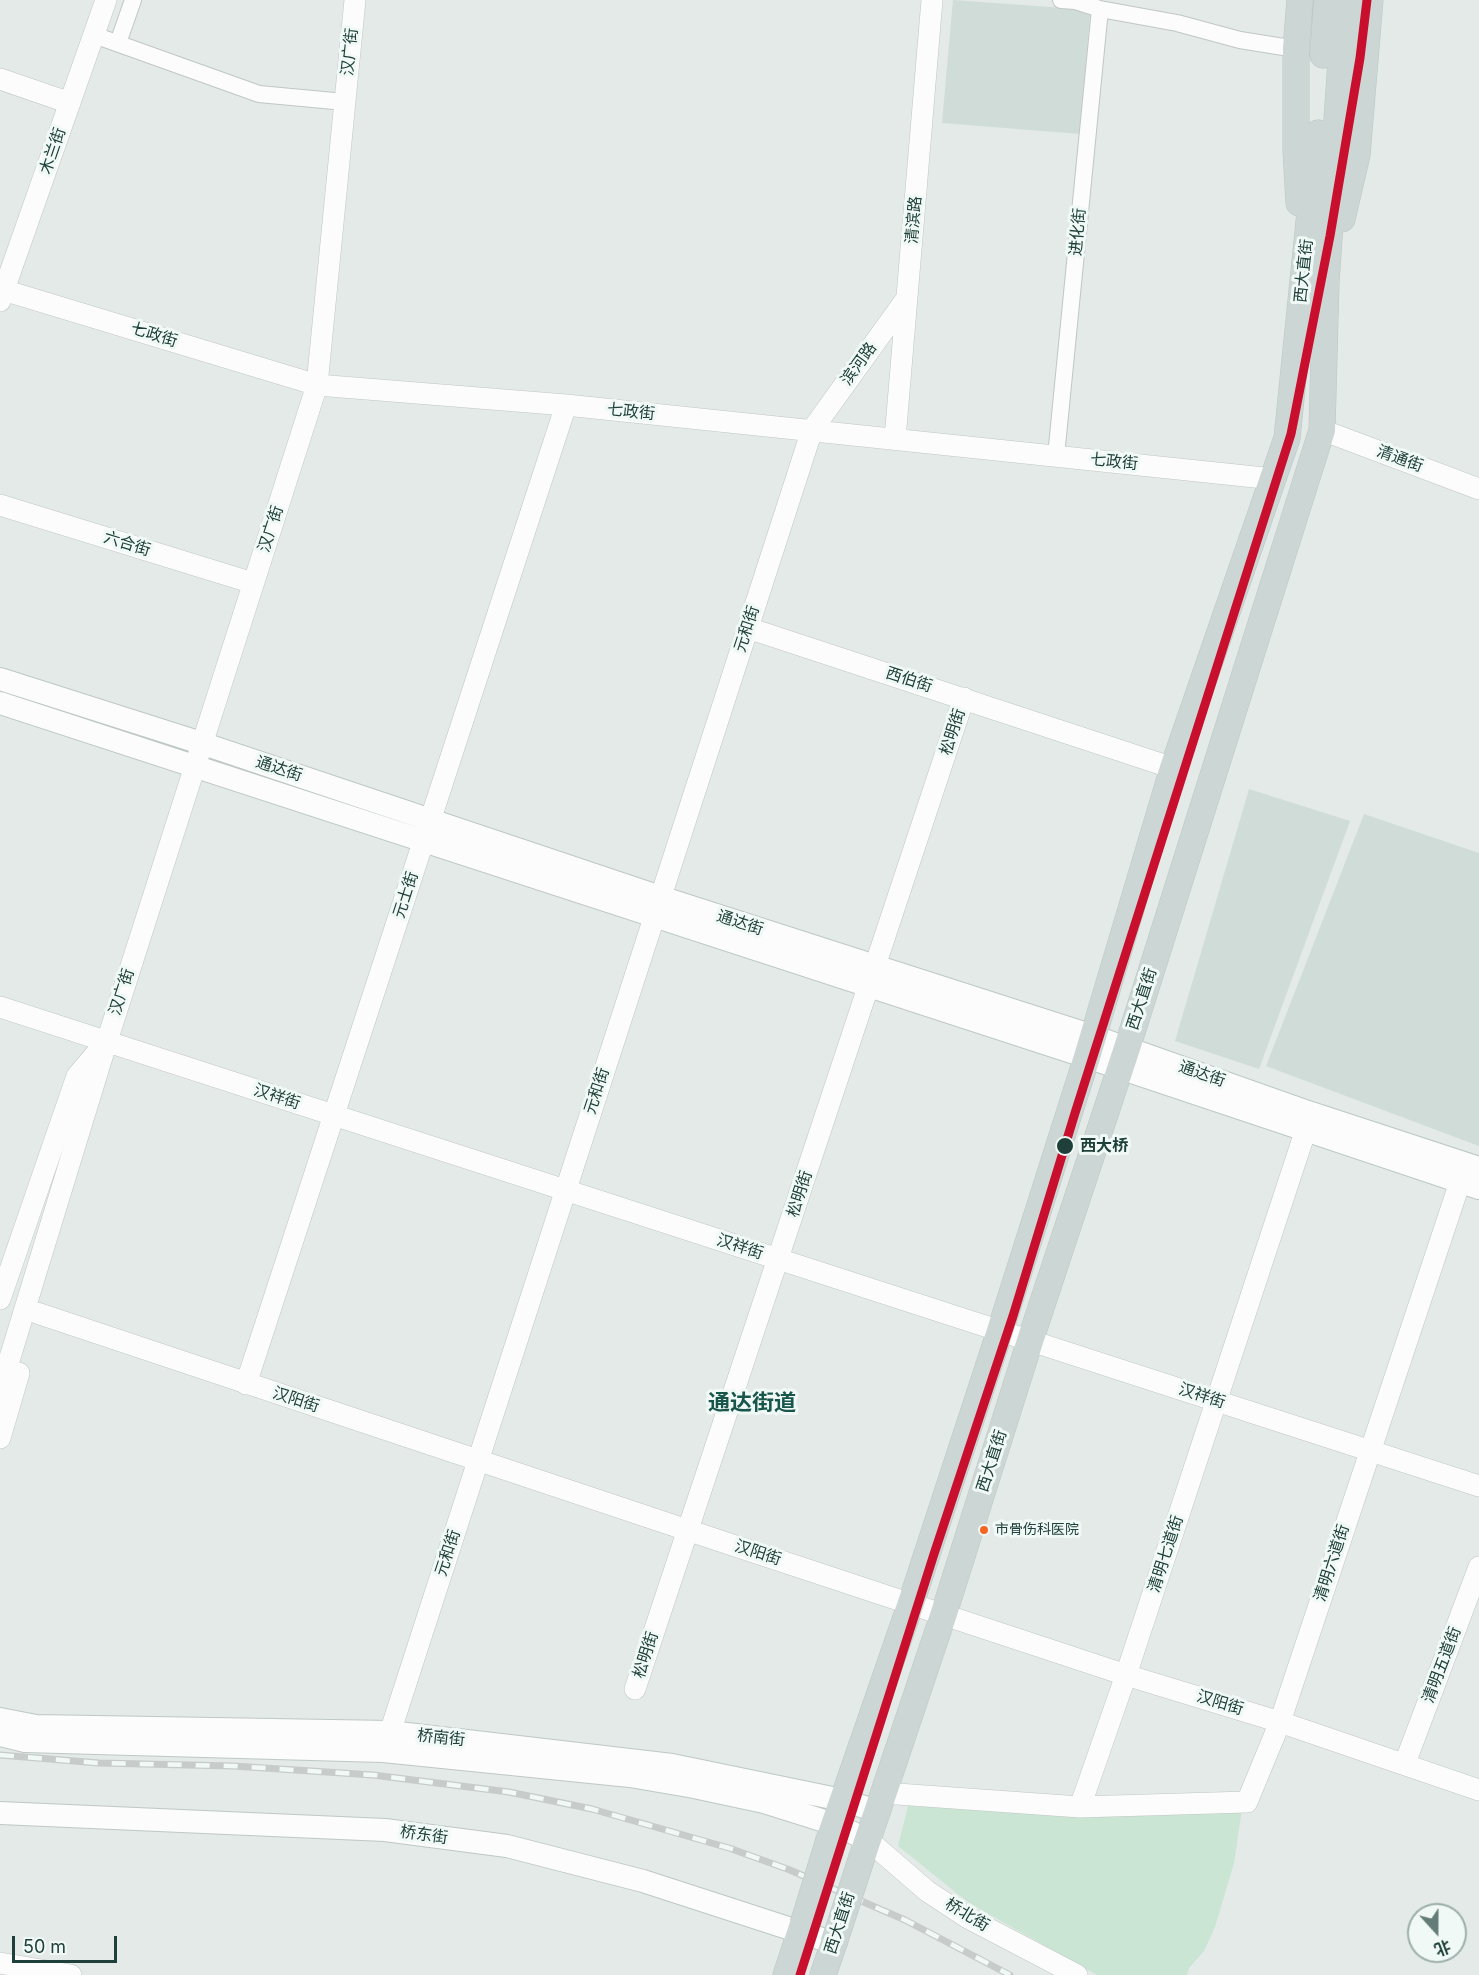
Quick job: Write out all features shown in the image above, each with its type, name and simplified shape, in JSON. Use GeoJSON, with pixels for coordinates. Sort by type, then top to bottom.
{"type":"FeatureCollection","features":[{"type":"Feature","properties":{"kind":"main road"},"geometry":{"type":"LineString","coordinates":[[1300,0],[1296,49],[1296,150],[1314,282]]}},
{"type":"Feature","properties":{"kind":"main road","name":"西大直街"},"geometry":{"type":"LineString","coordinates":[[1325,153],[1327,0]]}},
{"type":"Feature","properties":{"kind":"main road","name":"西大直街"},"geometry":{"type":"LineString","coordinates":[[786,1975],[835,1821],[911,1603],[1000,1331],[1090,1047],[1173,768],[1287,438],[1314,282],[1325,153],[1345,0]]}},
{"type":"Feature","properties":{"kind":"main road"},"geometry":{"type":"LineString","coordinates":[[1314,282],[1357,156],[1370,0]]}},
{"type":"Feature","properties":{"kind":"main road","name":"西大直街"},"geometry":{"type":"LineString","coordinates":[[823,1975],[944,1613],[1322,430],[1314,282]]}},
{"type":"Feature","properties":{"kind":"main road","name":"通达街"},"geometry":{"type":"LineString","coordinates":[[0,679],[201,743],[430,820],[657,907]]}},
{"type":"Feature","properties":{"kind":"main road","name":"通达街"},"geometry":{"type":"LineString","coordinates":[[0,703],[423,842],[657,907],[1090,1047],[1471,1175]]}},
{"type":"Feature","properties":{"kind":"main road","name":"桥南街"},"geometry":{"type":"LineString","coordinates":[[0,1719],[36,1726],[387,1742],[672,1765],[835,1821],[865,1849]]}},
{"type":"Feature","properties":{"kind":"main road","name":"桥南街"},"geometry":{"type":"LineString","coordinates":[[0,1735],[25,1741],[387,1742]]}},
{"type":"Feature","properties":{"kind":"main road","name":"桥南街"},"geometry":{"type":"LineString","coordinates":[[835,1821],[880,1802]]}},
{"type":"Feature","properties":{"kind":"main road","name":"桥东街"},"geometry":{"type":"LineString","coordinates":[[0,1814],[384,1830],[507,1846],[644,1881],[802,1928],[834,1943]]}},
{"type":"Feature","properties":{"kind":"street","name":"木兰街"},"geometry":{"type":"LineString","coordinates":[[1,293],[106,0]]}},
{"type":"Feature","properties":{"kind":"street"},"geometry":{"type":"LineString","coordinates":[[118,43],[133,0]]}},
{"type":"Feature","properties":{"kind":"street","name":"汉广街"},"geometry":{"type":"LineString","coordinates":[[0,1390],[106,1041],[317,385],[355,0]]}},
{"type":"Feature","properties":{"kind":"street","name":"清滨路"},"geometry":{"type":"LineString","coordinates":[[896,440],[933,0]]}},
{"type":"Feature","properties":{"kind":"street"},"geometry":{"type":"LineString","coordinates":[[1061,0],[1177,23],[1239,40],[1296,49]]}},
{"type":"Feature","properties":{"kind":"street","name":"进化街"},"geometry":{"type":"LineString","coordinates":[[1056,456],[1100,9]]}},
{"type":"Feature","properties":{"kind":"street"},"geometry":{"type":"LineString","coordinates":[[94,35],[259,94],[345,102]]}},
{"type":"Feature","properties":{"kind":"street"},"geometry":{"type":"LineString","coordinates":[[0,79],[70,103]]}},
{"type":"Feature","properties":{"kind":"street","name":"七政街"},"geometry":{"type":"LineString","coordinates":[[1,293],[317,385],[566,405],[1274,479]]}},
{"type":"Feature","properties":{"kind":"street","name":"滨河路"},"geometry":{"type":"LineString","coordinates":[[812,430],[907,298]]}},
{"type":"Feature","properties":{"kind":"street","name":"元士街"},"geometry":{"type":"LineString","coordinates":[[246,1384],[566,405]]}},
{"type":"Feature","properties":{"kind":"street","name":"元和街"},"geometry":{"type":"LineString","coordinates":[[387,1742],[812,430]]}},
{"type":"Feature","properties":{"kind":"street","name":"清通街"},"geometry":{"type":"LineString","coordinates":[[1322,430],[1479,489]]}},
{"type":"Feature","properties":{"kind":"street","name":"六合街"},"geometry":{"type":"LineString","coordinates":[[0,505],[253,583]]}},
{"type":"Feature","properties":{"kind":"street","name":"西伯街"},"geometry":{"type":"LineString","coordinates":[[748,628],[1173,768]]}},
{"type":"Feature","properties":{"kind":"street","name":"松明街"},"geometry":{"type":"LineString","coordinates":[[635,1689],[964,698]]}},
{"type":"Feature","properties":{"kind":"street","name":"汉祥街"},"geometry":{"type":"LineString","coordinates":[[0,1007],[1479,1486]]}},
{"type":"Feature","properties":{"kind":"street","name":"汉广街"},"geometry":{"type":"LineString","coordinates":[[0,1299],[77,1076],[106,1041]]}},
{"type":"Feature","properties":{"kind":"street","name":"汉广街"},"geometry":{"type":"LineString","coordinates":[[0,1438],[111,1076],[106,1041]]}},
{"type":"Feature","properties":{"kind":"street","name":"汉广街"},"geometry":{"type":"LineString","coordinates":[[0,1350],[69,1134],[106,1041]]}},
{"type":"Feature","properties":{"kind":"street","name":"清明七道街"},"geometry":{"type":"LineString","coordinates":[[1080,1807],[1126,1675],[1308,1121]]}},
{"type":"Feature","properties":{"kind":"street","name":"清明六道街"},"geometry":{"type":"LineString","coordinates":[[1080,1807],[1246,1802],[1280,1722],[1369,1451],[1471,1175]]}},
{"type":"Feature","properties":{"kind":"street","name":"汉阳街"},"geometry":{"type":"LineString","coordinates":[[37,1313],[1126,1675],[1405,1763],[1479,1790]]}},
{"type":"Feature","properties":{"kind":"street","name":"清明五道街"},"geometry":{"type":"LineString","coordinates":[[1405,1763],[1479,1567]]}},
{"type":"Feature","properties":{"kind":"street"},"geometry":{"type":"LineString","coordinates":[[880,1802],[1080,1807]]}},
{"type":"Feature","properties":{"kind":"street","name":"桥北街"},"geometry":{"type":"LineString","coordinates":[[865,1849],[968,1918],[1077,1975]]}},
{"type":"Feature","properties":{"kind":"street"},"geometry":{"type":"LineString","coordinates":[[0,1963],[71,1975]]}},
{"type":"Feature","properties":{"kind":"shaded area"},"geometry":{"type":"Polygon","coordinates":[[[953,0],[1078,9],[1090,14],[1080,134],[942,123],[953,0]]]}},
{"type":"Feature","properties":{"kind":"shaded area"},"geometry":{"type":"Polygon","coordinates":[[[1249,789],[1350,821],[1259,1069],[1175,1041],[1249,789]]]}},
{"type":"Feature","properties":{"kind":"shaded area"},"geometry":{"type":"Polygon","coordinates":[[[1364,814],[1479,853],[1479,1146],[1266,1066],[1364,814]]]}},
{"type":"Feature","properties":{"kind":"green space"},"geometry":{"type":"Polygon","coordinates":[[[908,1806],[1079,1814],[1242,1809],[1234,1863],[1215,1927],[1204,1951],[1189,1968],[1187,1975],[1097,1975],[969,1903],[898,1846],[908,1806]]]}},
{"type":"Feature","properties":{"kind":"railway"},"geometry":{"type":"LineString","coordinates":[[0,1755],[99,1763],[233,1766],[373,1775],[509,1792],[592,1809],[729,1848],[790,1870],[905,1920],[1010,1975]]}},
{"type":"Feature","properties":{"kind":"transit line"},"geometry":{"type":"LineString","coordinates":[[800,1975],[934,1554],[1013,1316],[1075,1113],[1291,434],[1330,236],[1360,58],[1367,0]]}},
{"type":"Feature","properties":{"kind":"place","name":"西大桥"},"geometry":{"type":"Point","coordinates":[1065,1146]}},
{"type":"Feature","properties":{"kind":"place","name":"市骨伤科医院"},"geometry":{"type":"Point","coordinates":[984,1530]}},
{"type":"Feature","properties":{"kind":"district","name":"通达街道"},"geometry":{"type":"Point","coordinates":[752,1403]}}]}
